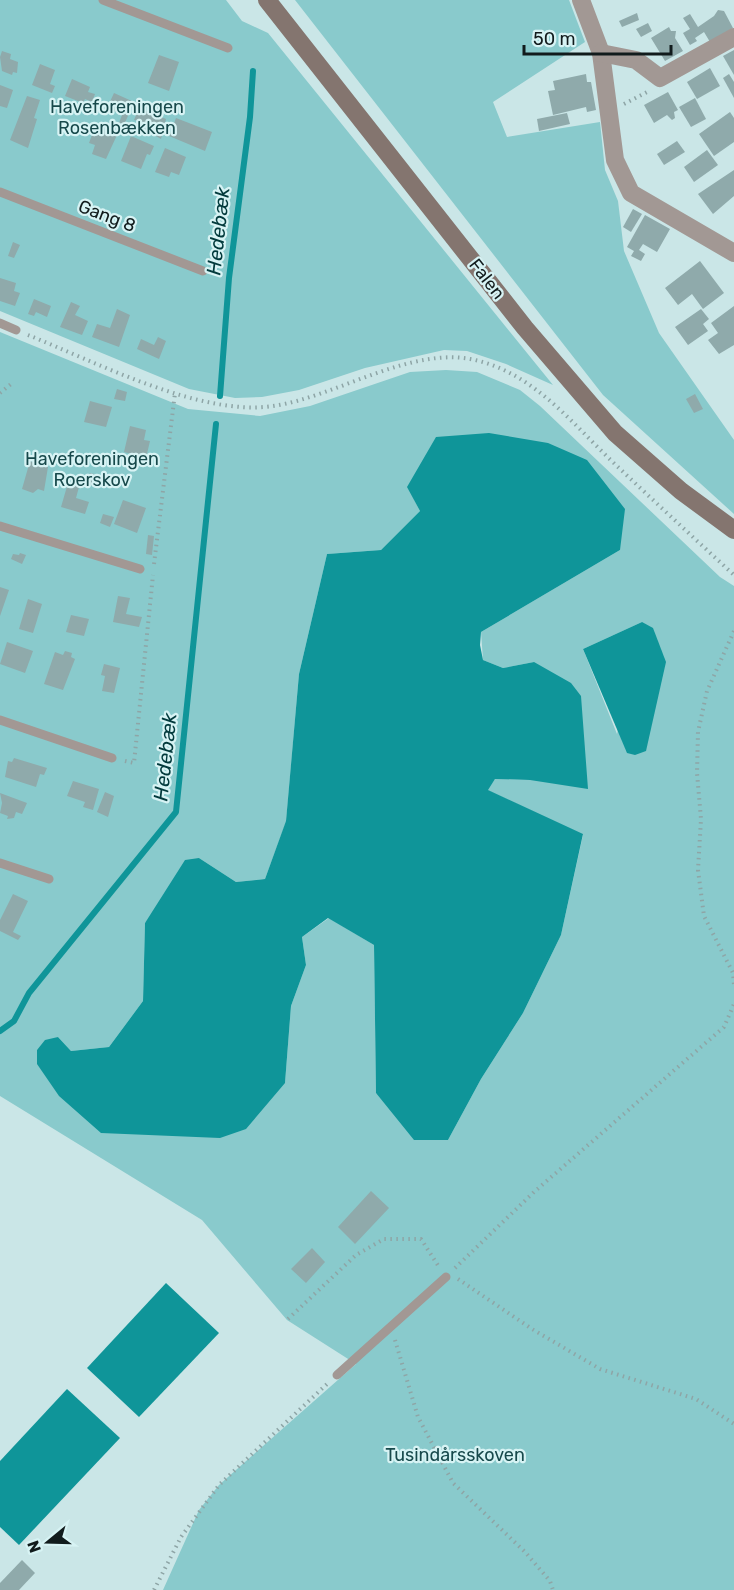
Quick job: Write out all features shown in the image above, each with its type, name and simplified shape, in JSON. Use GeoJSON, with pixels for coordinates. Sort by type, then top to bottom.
{"type":"FeatureCollection","features":[{"type":"Feature","properties":{"kind":"street","name":"Falen"},"geometry":{"type":"LineString","coordinates":[[267,0],[525,328],[615,433],[681,491],[734,530]]}},
{"type":"Feature","properties":{"kind":"street"},"geometry":{"type":"LineString","coordinates":[[581,0],[601,53],[615,160],[631,193],[734,253]]}},
{"type":"Feature","properties":{"kind":"street"},"geometry":{"type":"LineString","coordinates":[[601,53],[636,60],[660,78],[734,37]]}},
{"type":"Feature","properties":{"kind":"lane"},"geometry":{"type":"LineString","coordinates":[[103,0],[228,48]]}},
{"type":"Feature","properties":{"kind":"lane","name":"Gang 8"},"geometry":{"type":"LineString","coordinates":[[0,192],[203,271]]}},
{"type":"Feature","properties":{"kind":"lane"},"geometry":{"type":"LineString","coordinates":[[0,323],[16,330]]}},
{"type":"Feature","properties":{"kind":"lane"},"geometry":{"type":"LineString","coordinates":[[0,526],[140,569]]}},
{"type":"Feature","properties":{"kind":"lane"},"geometry":{"type":"LineString","coordinates":[[0,720],[112,758]]}},
{"type":"Feature","properties":{"kind":"lane"},"geometry":{"type":"LineString","coordinates":[[0,863],[48,879]]}},
{"type":"Feature","properties":{"kind":"lane"},"geometry":{"type":"LineString","coordinates":[[337,1375],[392,1328],[446,1277]]}},
{"type":"Feature","properties":{"kind":"path"},"geometry":{"type":"LineString","coordinates":[[609,112],[657,87],[660,78]]}},
{"type":"Feature","properties":{"kind":"path"},"geometry":{"type":"LineString","coordinates":[[16,330],[205,404],[241,407],[273,406],[331,391],[382,371],[429,359],[473,359],[509,372],[545,395],[608,458],[734,575]]}},
{"type":"Feature","properties":{"kind":"path"},"geometry":{"type":"LineString","coordinates":[[0,393],[11,384]]}},
{"type":"Feature","properties":{"kind":"path"},"geometry":{"type":"LineString","coordinates":[[112,758],[135,763],[153,573],[175,393]]}},
{"type":"Feature","properties":{"kind":"path"},"geometry":{"type":"LineString","coordinates":[[734,632],[707,691],[699,732],[697,773],[701,819],[698,870],[704,916],[733,973],[734,985]]}},
{"type":"Feature","properties":{"kind":"path"},"geometry":{"type":"LineString","coordinates":[[446,1277],[534,1192],[724,1027],[734,1004]]}},
{"type":"Feature","properties":{"kind":"path"},"geometry":{"type":"LineString","coordinates":[[288,1319],[356,1255],[384,1239],[421,1239],[446,1277],[460,1280],[532,1329],[600,1369],[696,1399],[734,1425]]}},
{"type":"Feature","properties":{"kind":"path"},"geometry":{"type":"LineString","coordinates":[[392,1328],[417,1417],[453,1483],[525,1552],[550,1581],[554,1590]]}},
{"type":"Feature","properties":{"kind":"path"},"geometry":{"type":"LineString","coordinates":[[154,1590],[181,1537],[219,1485],[337,1375]]}},
{"type":"Feature","properties":{"kind":"green space","name":"Haveforeningen Rosenbækken"},"geometry":{"type":"Polygon","coordinates":[[[0,0],[226,0],[242,21],[268,33],[553,385],[506,364],[467,351],[444,350],[365,368],[299,390],[262,397],[235,398],[189,389],[0,311],[0,0]]]}},
{"type":"Feature","properties":{"kind":"green space"},"geometry":{"type":"Polygon","coordinates":[[[295,0],[569,0],[585,42],[493,102],[507,137],[600,122],[605,170],[618,201],[624,251],[659,333],[734,440],[734,514],[603,395],[295,0]]]}},
{"type":"Feature","properties":{"kind":"green space"},"geometry":{"type":"Polygon","coordinates":[[[0,332],[188,409],[260,416],[310,406],[410,372],[446,370],[477,372],[520,390],[540,406],[720,577],[734,586],[734,1590],[163,1590],[199,1510],[219,1485],[356,1364],[287,1320],[202,1220],[0,1096],[0,332]],[[408,487],[420,511],[381,550],[327,554],[299,674],[286,822],[265,879],[236,882],[199,858],[145,923],[143,1001],[109,1047],[71,1051],[58,1037],[37,1050],[285,1083],[291,1006],[306,965],[302,937],[329,918],[374,945],[376,1093],[448,1140],[481,1079],[523,1013],[561,935],[583,835],[487,790],[495,779],[530,780],[534,662],[503,668],[483,660],[481,632],[620,550],[408,487]],[[642,622],[583,649],[617,734],[642,622]]]}},
{"type":"Feature","properties":{"kind":"shaded area"},"geometry":{"type":"Polygon","coordinates":[[[489,433],[548,443],[587,460],[625,509],[620,550],[481,632],[480,645],[483,660],[503,668],[534,662],[571,683],[581,696],[588,789],[530,780],[495,779],[488,790],[583,834],[561,935],[523,1013],[481,1079],[448,1140],[414,1140],[376,1093],[374,945],[328,918],[302,937],[306,965],[291,1006],[285,1083],[246,1129],[220,1138],[101,1133],[59,1096],[37,1064],[37,1050],[45,1040],[58,1037],[71,1051],[109,1047],[143,1001],[145,923],[185,860],[199,858],[236,882],[265,879],[286,821],[299,674],[327,554],[381,550],[420,511],[407,487],[436,437],[489,433]]]}},
{"type":"Feature","properties":{"kind":"shaded area"},"geometry":{"type":"Polygon","coordinates":[[[642,622],[653,628],[666,662],[646,751],[635,755],[627,753],[583,649],[642,622]]]}},
{"type":"Feature","properties":{"kind":"shaded area"},"geometry":{"type":"Polygon","coordinates":[[[166,1283],[219,1333],[139,1417],[87,1368],[166,1283]]]}},
{"type":"Feature","properties":{"kind":"shaded area"},"geometry":{"type":"Polygon","coordinates":[[[67,1389],[120,1438],[19,1545],[0,1527],[0,1461],[67,1389]]]}},
{"type":"Feature","properties":{"kind":"building"},"geometry":{"type":"Polygon","coordinates":[[[718,10],[724,11],[733,28],[710,42],[704,32],[695,38],[697,41],[690,45],[683,33],[690,29],[683,18],[690,14],[698,27],[714,16],[718,10]]]}},
{"type":"Feature","properties":{"kind":"building"},"geometry":{"type":"Polygon","coordinates":[[[637,13],[639,20],[622,27],[619,21],[637,13]]]}},
{"type":"Feature","properties":{"kind":"building"},"geometry":{"type":"Polygon","coordinates":[[[648,23],[652,31],[641,37],[636,29],[648,23]]]}},
{"type":"Feature","properties":{"kind":"building"},"geometry":{"type":"Polygon","coordinates":[[[669,27],[671,31],[676,31],[675,38],[683,51],[665,61],[651,38],[669,27]]]}},
{"type":"Feature","properties":{"kind":"building"},"geometry":{"type":"Polygon","coordinates":[[[734,50],[734,75],[723,56],[734,50]]]}},
{"type":"Feature","properties":{"kind":"building"},"geometry":{"type":"Polygon","coordinates":[[[2,51],[11,54],[10,59],[18,62],[17,73],[13,72],[12,75],[2,71],[0,57],[2,51]]]}},
{"type":"Feature","properties":{"kind":"building"},"geometry":{"type":"Polygon","coordinates":[[[159,55],[179,62],[169,91],[148,83],[159,55]]]}},
{"type":"Feature","properties":{"kind":"building"},"geometry":{"type":"Polygon","coordinates":[[[40,64],[55,70],[50,84],[55,86],[52,93],[32,85],[40,64]]]}},
{"type":"Feature","properties":{"kind":"building"},"geometry":{"type":"Polygon","coordinates":[[[710,68],[720,86],[697,99],[687,82],[710,68]]]}},
{"type":"Feature","properties":{"kind":"building"},"geometry":{"type":"Polygon","coordinates":[[[586,74],[587,82],[591,82],[596,110],[587,112],[586,107],[553,115],[548,91],[555,90],[553,81],[586,74]]]}},
{"type":"Feature","properties":{"kind":"building"},"geometry":{"type":"Polygon","coordinates":[[[729,74],[734,82],[734,98],[723,78],[729,74]]]}},
{"type":"Feature","properties":{"kind":"building"},"geometry":{"type":"Polygon","coordinates":[[[72,79],[90,87],[88,92],[95,94],[92,102],[85,99],[83,103],[65,96],[72,79]]]}},
{"type":"Feature","properties":{"kind":"building"},"geometry":{"type":"Polygon","coordinates":[[[0,85],[13,90],[7,108],[0,106],[0,85]]]}},
{"type":"Feature","properties":{"kind":"building"},"geometry":{"type":"Polygon","coordinates":[[[668,92],[678,110],[674,112],[675,118],[672,120],[667,115],[654,123],[644,105],[668,92]]]}},
{"type":"Feature","properties":{"kind":"building"},"geometry":{"type":"Polygon","coordinates":[[[114,93],[134,102],[124,125],[119,123],[122,115],[107,108],[114,93]]]}},
{"type":"Feature","properties":{"kind":"building"},"geometry":{"type":"Polygon","coordinates":[[[27,96],[40,100],[28,148],[10,140],[27,96]]]}},
{"type":"Feature","properties":{"kind":"building"},"geometry":{"type":"Polygon","coordinates":[[[695,98],[706,119],[691,127],[679,107],[695,98]]]}},
{"type":"Feature","properties":{"kind":"building"},"geometry":{"type":"Polygon","coordinates":[[[139,108],[166,119],[161,139],[137,125],[138,121],[134,120],[139,108]]]}},
{"type":"Feature","properties":{"kind":"building"},"geometry":{"type":"Polygon","coordinates":[[[730,112],[734,118],[734,142],[714,156],[699,134],[730,112]]]}},
{"type":"Feature","properties":{"kind":"building"},"geometry":{"type":"Polygon","coordinates":[[[567,113],[570,124],[539,131],[537,119],[567,113]]]}},
{"type":"Feature","properties":{"kind":"building"},"geometry":{"type":"Polygon","coordinates":[[[176,118],[212,132],[205,151],[169,136],[176,118]]]}},
{"type":"Feature","properties":{"kind":"building"},"geometry":{"type":"Polygon","coordinates":[[[95,127],[117,135],[106,159],[92,154],[95,145],[89,143],[95,127]]]}},
{"type":"Feature","properties":{"kind":"building"},"geometry":{"type":"Polygon","coordinates":[[[131,136],[154,146],[150,155],[147,154],[141,169],[121,161],[131,136]]]}},
{"type":"Feature","properties":{"kind":"building"},"geometry":{"type":"Polygon","coordinates":[[[677,141],[685,152],[664,165],[657,154],[677,141]]]}},
{"type":"Feature","properties":{"kind":"building"},"geometry":{"type":"Polygon","coordinates":[[[165,148],[186,157],[179,175],[171,172],[169,177],[155,172],[165,148]]]}},
{"type":"Feature","properties":{"kind":"building"},"geometry":{"type":"Polygon","coordinates":[[[707,150],[718,165],[694,182],[684,167],[707,150]]]}},
{"type":"Feature","properties":{"kind":"building"},"geometry":{"type":"Polygon","coordinates":[[[734,170],[734,196],[713,214],[698,194],[734,170]]]}},
{"type":"Feature","properties":{"kind":"building"},"geometry":{"type":"Polygon","coordinates":[[[633,209],[642,214],[631,232],[623,227],[633,209]]]}},
{"type":"Feature","properties":{"kind":"building"},"geometry":{"type":"Polygon","coordinates":[[[645,215],[670,229],[657,252],[643,244],[639,250],[645,254],[641,261],[631,256],[634,251],[627,247],[645,215]]]}},
{"type":"Feature","properties":{"kind":"building"},"geometry":{"type":"Polygon","coordinates":[[[13,242],[20,245],[14,258],[8,256],[13,242]]]}},
{"type":"Feature","properties":{"kind":"building"},"geometry":{"type":"Polygon","coordinates":[[[700,261],[724,293],[703,309],[692,294],[678,305],[665,288],[700,261]]]}},
{"type":"Feature","properties":{"kind":"building"},"geometry":{"type":"Polygon","coordinates":[[[0,278],[16,283],[14,291],[20,293],[15,306],[0,301],[0,278]]]}},
{"type":"Feature","properties":{"kind":"building"},"geometry":{"type":"Polygon","coordinates":[[[34,299],[51,306],[47,317],[36,312],[34,316],[28,314],[34,299]]]}},
{"type":"Feature","properties":{"kind":"building"},"geometry":{"type":"Polygon","coordinates":[[[71,302],[80,306],[75,315],[88,321],[82,335],[60,327],[71,302]]]}},
{"type":"Feature","properties":{"kind":"building"},"geometry":{"type":"Polygon","coordinates":[[[734,306],[734,345],[719,354],[708,340],[718,333],[711,323],[734,306]]]}},
{"type":"Feature","properties":{"kind":"building"},"geometry":{"type":"Polygon","coordinates":[[[117,309],[130,315],[119,347],[92,337],[97,324],[110,328],[117,309]]]}},
{"type":"Feature","properties":{"kind":"building"},"geometry":{"type":"Polygon","coordinates":[[[701,309],[709,319],[703,324],[708,331],[688,345],[675,327],[701,309]]]}},
{"type":"Feature","properties":{"kind":"building"},"geometry":{"type":"Polygon","coordinates":[[[158,337],[166,341],[159,359],[137,349],[141,339],[154,345],[158,337]]]}},
{"type":"Feature","properties":{"kind":"building"},"geometry":{"type":"Polygon","coordinates":[[[117,389],[127,392],[125,401],[114,399],[117,389]]]}},
{"type":"Feature","properties":{"kind":"building"},"geometry":{"type":"Polygon","coordinates":[[[695,394],[703,409],[694,413],[686,399],[695,394]]]}},
{"type":"Feature","properties":{"kind":"building"},"geometry":{"type":"Polygon","coordinates":[[[90,401],[112,407],[106,427],[84,422],[90,401]]]}},
{"type":"Feature","properties":{"kind":"building"},"geometry":{"type":"Polygon","coordinates":[[[130,426],[146,430],[144,440],[150,441],[146,458],[124,452],[130,426]]]}},
{"type":"Feature","properties":{"kind":"building"},"geometry":{"type":"Polygon","coordinates":[[[30,461],[48,467],[44,491],[38,489],[33,493],[22,489],[30,461]]]}},
{"type":"Feature","properties":{"kind":"building"},"geometry":{"type":"Polygon","coordinates":[[[90,473],[98,475],[95,486],[87,484],[90,473]]]}},
{"type":"Feature","properties":{"kind":"building"},"geometry":{"type":"Polygon","coordinates":[[[68,483],[79,487],[76,498],[89,502],[85,514],[61,507],[68,483]]]}},
{"type":"Feature","properties":{"kind":"building"},"geometry":{"type":"Polygon","coordinates":[[[123,500],[146,508],[137,533],[114,524],[123,500]]]}},
{"type":"Feature","properties":{"kind":"building"},"geometry":{"type":"Polygon","coordinates":[[[103,514],[114,517],[110,527],[100,523],[103,514]]]}},
{"type":"Feature","properties":{"kind":"building"},"geometry":{"type":"Polygon","coordinates":[[[148,535],[154,536],[152,555],[146,554],[148,535]]]}},
{"type":"Feature","properties":{"kind":"building"},"geometry":{"type":"Polygon","coordinates":[[[20,553],[26,555],[22,564],[11,559],[13,554],[19,555],[20,553]]]}},
{"type":"Feature","properties":{"kind":"building"},"geometry":{"type":"Polygon","coordinates":[[[0,587],[9,590],[0,616],[0,587]]]}},
{"type":"Feature","properties":{"kind":"building"},"geometry":{"type":"Polygon","coordinates":[[[118,596],[130,598],[126,614],[142,617],[139,627],[113,622],[118,596]]]}},
{"type":"Feature","properties":{"kind":"building"},"geometry":{"type":"Polygon","coordinates":[[[28,599],[42,604],[33,633],[19,629],[28,599]]]}},
{"type":"Feature","properties":{"kind":"building"},"geometry":{"type":"Polygon","coordinates":[[[71,615],[89,619],[84,636],[66,632],[71,615]]]}},
{"type":"Feature","properties":{"kind":"building"},"geometry":{"type":"Polygon","coordinates":[[[7,642],[33,651],[25,673],[0,664],[7,642]]]}},
{"type":"Feature","properties":{"kind":"building"},"geometry":{"type":"Polygon","coordinates":[[[65,651],[72,653],[71,657],[75,659],[63,690],[44,684],[55,652],[63,655],[65,651]]]}},
{"type":"Feature","properties":{"kind":"building"},"geometry":{"type":"Polygon","coordinates":[[[104,664],[120,668],[114,693],[102,691],[105,676],[101,675],[104,664]]]}},
{"type":"Feature","properties":{"kind":"building"},"geometry":{"type":"Polygon","coordinates":[[[14,758],[47,768],[44,775],[40,774],[36,787],[5,777],[8,761],[12,762],[14,758]]]}},
{"type":"Feature","properties":{"kind":"building"},"geometry":{"type":"Polygon","coordinates":[[[73,781],[99,789],[93,810],[83,807],[85,802],[67,796],[73,781]]]}},
{"type":"Feature","properties":{"kind":"building"},"geometry":{"type":"Polygon","coordinates":[[[105,792],[114,796],[108,817],[97,812],[105,792]]]}},
{"type":"Feature","properties":{"kind":"building"},"geometry":{"type":"Polygon","coordinates":[[[0,793],[27,803],[22,814],[16,812],[14,818],[7,819],[8,816],[0,813],[2,803],[0,793]]]}},
{"type":"Feature","properties":{"kind":"building"},"geometry":{"type":"Polygon","coordinates":[[[13,894],[28,901],[13,932],[21,936],[18,940],[0,931],[0,920],[13,894]]]}},
{"type":"Feature","properties":{"kind":"building"},"geometry":{"type":"Polygon","coordinates":[[[371,1191],[389,1208],[355,1244],[338,1227],[371,1191]]]}},
{"type":"Feature","properties":{"kind":"building"},"geometry":{"type":"Polygon","coordinates":[[[312,1248],[325,1262],[306,1283],[291,1269],[312,1248]]]}},
{"type":"Feature","properties":{"kind":"building"},"geometry":{"type":"Polygon","coordinates":[[[22,1560],[35,1573],[19,1590],[0,1590],[0,1583],[22,1560]]]}},
{"type":"Feature","properties":{"kind":"waterway","name":"Hedebæk"},"geometry":{"type":"LineString","coordinates":[[220,396],[229,278],[250,117],[253,71]]}},
{"type":"Feature","properties":{"kind":"waterway","name":"Hedebæk"},"geometry":{"type":"LineString","coordinates":[[0,1031],[14,1021],[29,993],[176,812],[216,424]]}},
{"type":"Feature","properties":{"kind":"park label","name":"Haveforeningen Roerskov"},"geometry":{"type":"Point","coordinates":[92,469]}},
{"type":"Feature","properties":{"kind":"park label","name":"Tusindårsskoven"},"geometry":{"type":"Point","coordinates":[455,1455]}}]}
